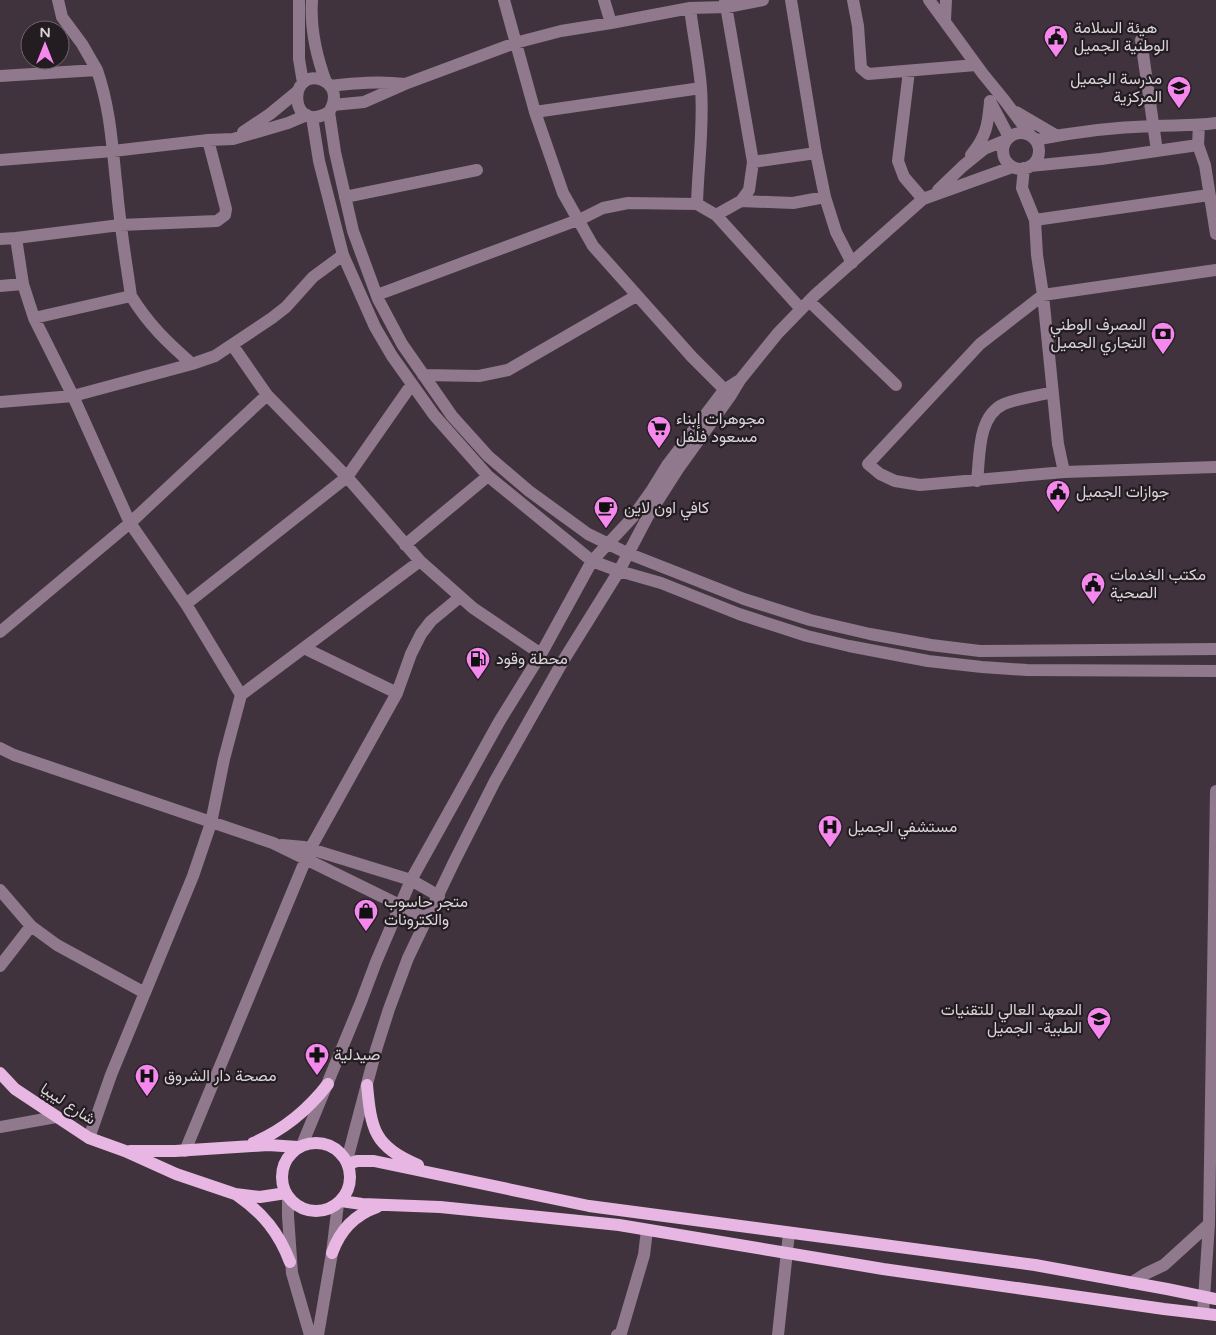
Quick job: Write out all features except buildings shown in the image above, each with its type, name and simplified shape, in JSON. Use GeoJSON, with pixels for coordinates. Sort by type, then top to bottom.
{"type":"FeatureCollection","features":[{"type":"Feature","properties":{"kind":"main road","name":"شارع ليبيا"},"geometry":{"type":"LineString","coordinates":[[0,1074],[15,1089],[89,1138],[125,1151],[176,1174],[235,1194]]}},
{"type":"Feature","properties":{"kind":"main road"},"geometry":{"type":"LineString","coordinates":[[232,1148],[261,1140],[287,1126],[309,1107],[328,1084]]}},
{"type":"Feature","properties":{"kind":"main road"},"geometry":{"type":"LineString","coordinates":[[367,1085],[372,1124],[377,1136],[385,1146],[409,1161],[441,1174]]}},
{"type":"Feature","properties":{"kind":"main road"},"geometry":{"type":"LineString","coordinates":[[125,1151],[185,1151],[268,1145],[300,1146],[317,1142],[331,1145],[342,1154],[350,1170],[348,1190],[339,1202],[331,1208],[315,1211],[300,1207],[287,1195],[282,1179],[284,1164],[287,1158],[300,1146]]}},
{"type":"Feature","properties":{"kind":"main road"},"geometry":{"type":"LineString","coordinates":[[347,1162],[365,1160],[441,1174],[589,1206],[789,1234],[981,1257],[1168,1288],[1210,1298]]}},
{"type":"Feature","properties":{"kind":"main road"},"geometry":{"type":"LineString","coordinates":[[235,1194],[260,1197],[287,1195]]}},
{"type":"Feature","properties":{"kind":"main road"},"geometry":{"type":"LineString","coordinates":[[235,1194],[250,1204],[269,1223],[283,1245],[290,1262]]}},
{"type":"Feature","properties":{"kind":"main road"},"geometry":{"type":"LineString","coordinates":[[339,1202],[440,1207],[619,1225],[883,1269],[1210,1314]]}},
{"type":"Feature","properties":{"kind":"main road"},"geometry":{"type":"LineString","coordinates":[[332,1253],[336,1240],[353,1219],[376,1207],[389,1204]]}},
{"type":"Feature","properties":{"kind":"street"},"geometry":{"type":"LineString","coordinates":[[58,0],[62,17],[82,44],[97,70],[105,93],[110,117],[120,226],[131,296],[141,313],[163,339],[192,364]]}},
{"type":"Feature","properties":{"kind":"street"},"geometry":{"type":"LineString","coordinates":[[299,0],[298,58],[300,87],[296,100],[300,109],[309,116],[343,255],[382,341],[438,421],[488,476],[592,561],[646,578],[739,614],[807,636],[928,661],[982,668],[1027,670],[1216,671]]}},
{"type":"Feature","properties":{"kind":"street"},"geometry":{"type":"LineString","coordinates":[[312,0],[311,20],[316,57],[335,95],[331,109],[331,136],[358,247],[377,295],[402,344],[452,416],[488,456],[575,526],[628,553],[721,591],[784,612],[870,634],[931,645],[980,651],[1216,649]]}},
{"type":"Feature","properties":{"kind":"street"},"geometry":{"type":"LineString","coordinates":[[504,0],[535,112],[564,193],[593,246],[692,357],[728,392]]}},
{"type":"Feature","properties":{"kind":"street"},"geometry":{"type":"LineString","coordinates":[[604,0],[611,23]]}},
{"type":"Feature","properties":{"kind":"street"},"geometry":{"type":"LineString","coordinates":[[0,160],[233,139],[309,116],[322,116],[331,109],[364,102],[405,84],[515,43],[561,30],[611,23],[690,8],[763,0]]}},
{"type":"Feature","properties":{"kind":"street"},"geometry":{"type":"LineString","coordinates":[[791,0],[816,153],[826,197],[836,232],[852,262]]}},
{"type":"Feature","properties":{"kind":"street"},"geometry":{"type":"LineString","coordinates":[[853,0],[858,26],[861,68],[868,74],[909,71],[979,70]]}},
{"type":"Feature","properties":{"kind":"street"},"geometry":{"type":"LineString","coordinates":[[929,0],[979,70],[1033,138],[1039,151],[1038,157],[1022,167],[1006,162],[1003,148],[1007,139],[990,102],[979,70]]}},
{"type":"Feature","properties":{"kind":"street"},"geometry":{"type":"LineString","coordinates":[[945,20],[946,0]]}},
{"type":"Feature","properties":{"kind":"street"},"geometry":{"type":"LineString","coordinates":[[726,3],[753,162],[749,190],[742,202]]}},
{"type":"Feature","properties":{"kind":"street"},"geometry":{"type":"LineString","coordinates":[[690,8],[701,88],[702,132],[697,204]]}},
{"type":"Feature","properties":{"kind":"street"},"geometry":{"type":"LineString","coordinates":[[1141,40],[1157,151]]}},
{"type":"Feature","properties":{"kind":"street"},"geometry":{"type":"LineString","coordinates":[[0,76],[97,70]]}},
{"type":"Feature","properties":{"kind":"street"},"geometry":{"type":"LineString","coordinates":[[909,71],[898,161],[904,177],[928,198]]}},
{"type":"Feature","properties":{"kind":"street"},"geometry":{"type":"LineString","coordinates":[[233,139],[270,114],[311,79],[318,79],[328,84],[362,82],[405,84]]}},
{"type":"Feature","properties":{"kind":"street"},"geometry":{"type":"LineString","coordinates":[[535,112],[701,88]]}},
{"type":"Feature","properties":{"kind":"street"},"geometry":{"type":"LineString","coordinates":[[963,166],[978,147],[988,126],[990,102]]}},
{"type":"Feature","properties":{"kind":"street"},"geometry":{"type":"LineString","coordinates":[[1011,109],[1057,136]]}},
{"type":"Feature","properties":{"kind":"street"},"geometry":{"type":"LineString","coordinates":[[300,1146],[328,1084],[410,880],[499,722],[541,654],[592,561],[632,518],[668,464],[740,380],[768,344],[805,305],[852,262],[984,149],[1020,132],[1033,138],[1153,126],[1199,126],[1216,123]]}},
{"type":"Feature","properties":{"kind":"street"},"geometry":{"type":"LineString","coordinates":[[1199,126],[1198,145],[1210,165],[1209,195],[1216,234]]}},
{"type":"Feature","properties":{"kind":"street"},"geometry":{"type":"LineString","coordinates":[[0,239],[120,226],[217,221],[225,215],[226,209],[208,140]]}},
{"type":"Feature","properties":{"kind":"street"},"geometry":{"type":"LineString","coordinates":[[928,198],[1022,167],[1101,159],[1198,145]]}},
{"type":"Feature","properties":{"kind":"street"},"geometry":{"type":"LineString","coordinates":[[753,162],[816,153]]}},
{"type":"Feature","properties":{"kind":"street"},"geometry":{"type":"LineString","coordinates":[[1022,167],[1022,188],[1035,220],[1052,392],[1058,444],[1064,472]]}},
{"type":"Feature","properties":{"kind":"street"},"geometry":{"type":"LineString","coordinates":[[345,197],[477,170]]}},
{"type":"Feature","properties":{"kind":"street"},"geometry":{"type":"LineString","coordinates":[[1035,220],[1209,195]]}},
{"type":"Feature","properties":{"kind":"street"},"geometry":{"type":"LineString","coordinates":[[716,215],[742,202],[793,203],[826,197]]}},
{"type":"Feature","properties":{"kind":"street"},"geometry":{"type":"LineString","coordinates":[[377,295],[603,208],[628,203],[697,204],[716,215],[805,305],[896,385]]}},
{"type":"Feature","properties":{"kind":"street"},"geometry":{"type":"LineString","coordinates":[[16,238],[23,284],[34,318],[73,396],[130,523],[186,604],[240,695]]}},
{"type":"Feature","properties":{"kind":"street"},"geometry":{"type":"LineString","coordinates":[[0,402],[73,396],[215,356],[286,307],[312,278],[343,255]]}},
{"type":"Feature","properties":{"kind":"street"},"geometry":{"type":"LineString","coordinates":[[1216,270],[1043,295],[980,344],[868,464],[880,474],[895,482],[920,485],[1064,472],[1216,468]]}},
{"type":"Feature","properties":{"kind":"street"},"geometry":{"type":"LineString","coordinates":[[0,286],[23,284]]}},
{"type":"Feature","properties":{"kind":"street"},"geometry":{"type":"LineString","coordinates":[[34,318],[131,296]]}},
{"type":"Feature","properties":{"kind":"street"},"geometry":{"type":"LineString","coordinates":[[423,375],[479,376],[508,370],[636,296]]}},
{"type":"Feature","properties":{"kind":"street"},"geometry":{"type":"LineString","coordinates":[[232,346],[267,395],[346,477],[420,561],[473,608],[541,654]]}},
{"type":"Feature","properties":{"kind":"street"},"geometry":{"type":"LineString","coordinates":[[186,604],[346,477],[412,384]]}},
{"type":"Feature","properties":{"kind":"street"},"geometry":{"type":"LineString","coordinates":[[347,1162],[389,1008],[408,958],[454,862],[495,781],[563,661],[619,571],[656,502],[728,392]]}},
{"type":"Feature","properties":{"kind":"street"},"geometry":{"type":"LineString","coordinates":[[977,481],[984,426],[991,415],[1002,405],[1052,392]]}},
{"type":"Feature","properties":{"kind":"street"},"geometry":{"type":"LineString","coordinates":[[0,632],[130,523],[267,395]]}},
{"type":"Feature","properties":{"kind":"street"},"geometry":{"type":"LineString","coordinates":[[405,545],[488,476]]}},
{"type":"Feature","properties":{"kind":"street"},"geometry":{"type":"LineString","coordinates":[[89,1138],[111,1075],[193,876],[212,823],[224,759],[240,695],[420,561]]}},
{"type":"Feature","properties":{"kind":"street"},"geometry":{"type":"LineString","coordinates":[[185,1151],[308,855],[397,694],[411,654],[421,634],[431,621],[460,597]]}},
{"type":"Feature","properties":{"kind":"street"},"geometry":{"type":"LineString","coordinates":[[304,648],[397,694]]}},
{"type":"Feature","properties":{"kind":"street"},"geometry":{"type":"LineString","coordinates":[[0,748],[14,755],[272,844],[308,855],[410,880],[439,896]]}},
{"type":"Feature","properties":{"kind":"street"},"geometry":{"type":"LineString","coordinates":[[1210,1314],[1209,1224],[1214,1084],[1212,969],[1216,791]]}},
{"type":"Feature","properties":{"kind":"street"},"geometry":{"type":"LineString","coordinates":[[308,855],[428,919]]}},
{"type":"Feature","properties":{"kind":"street"},"geometry":{"type":"LineString","coordinates":[[0,890],[31,926],[57,945],[145,993]]}},
{"type":"Feature","properties":{"kind":"street"},"geometry":{"type":"LineString","coordinates":[[0,966],[31,926]]}},
{"type":"Feature","properties":{"kind":"street"},"geometry":{"type":"LineString","coordinates":[[0,1127],[56,1117]]}},
{"type":"Feature","properties":{"kind":"street"},"geometry":{"type":"LineString","coordinates":[[287,1195],[290,1262],[297,1294],[310,1335]]}},
{"type":"Feature","properties":{"kind":"street"},"geometry":{"type":"LineString","coordinates":[[318,1335],[339,1202]]}},
{"type":"Feature","properties":{"kind":"street"},"geometry":{"type":"LineString","coordinates":[[1131,1283],[1164,1265],[1209,1224]]}},
{"type":"Feature","properties":{"kind":"street"},"geometry":{"type":"LineString","coordinates":[[617,1335],[621,1333],[644,1256],[646,1230]]}},
{"type":"Feature","properties":{"kind":"street"},"geometry":{"type":"LineString","coordinates":[[778,1335],[789,1234]]}},
{"type":"Feature","properties":{"kind":"place","name":"هيئة السلامة الوطنية الجميل"},"geometry":{"type":"Point","coordinates":[1056,58]}},
{"type":"Feature","properties":{"kind":"place","name":"مدرسة الجميل المركزية"},"geometry":{"type":"Point","coordinates":[1179,109]}},
{"type":"Feature","properties":{"kind":"place","name":"المصرف الوطني التجاري الجميل"},"geometry":{"type":"Point","coordinates":[1163,355]}},
{"type":"Feature","properties":{"kind":"place","name":"مجوهرات إبناء مسعود فلفل"},"geometry":{"type":"Point","coordinates":[659,449]}},
{"type":"Feature","properties":{"kind":"place","name":"جوازات الجميل"},"geometry":{"type":"Point","coordinates":[1058,513]}},
{"type":"Feature","properties":{"kind":"place","name":"كافي اون لاين"},"geometry":{"type":"Point","coordinates":[606,529]}},
{"type":"Feature","properties":{"kind":"place","name":"مكتب الخدمات الصحية"},"geometry":{"type":"Point","coordinates":[1093,605]}},
{"type":"Feature","properties":{"kind":"place","name":"محطة وقود"},"geometry":{"type":"Point","coordinates":[478,680]}},
{"type":"Feature","properties":{"kind":"place","name":"مستشفي الجميل"},"geometry":{"type":"Point","coordinates":[830,848]}},
{"type":"Feature","properties":{"kind":"place","name":"متجر حاسوب والكترونات"},"geometry":{"type":"Point","coordinates":[366,932]}},
{"type":"Feature","properties":{"kind":"place","name":"المعهد العالي للتقنيات الطبية- الجميل"},"geometry":{"type":"Point","coordinates":[1099,1040]}},
{"type":"Feature","properties":{"kind":"place","name":"صيدلية"},"geometry":{"type":"Point","coordinates":[317,1076]}},
{"type":"Feature","properties":{"kind":"place","name":"مصحة دار الشروق"},"geometry":{"type":"Point","coordinates":[147,1097]}}]}
